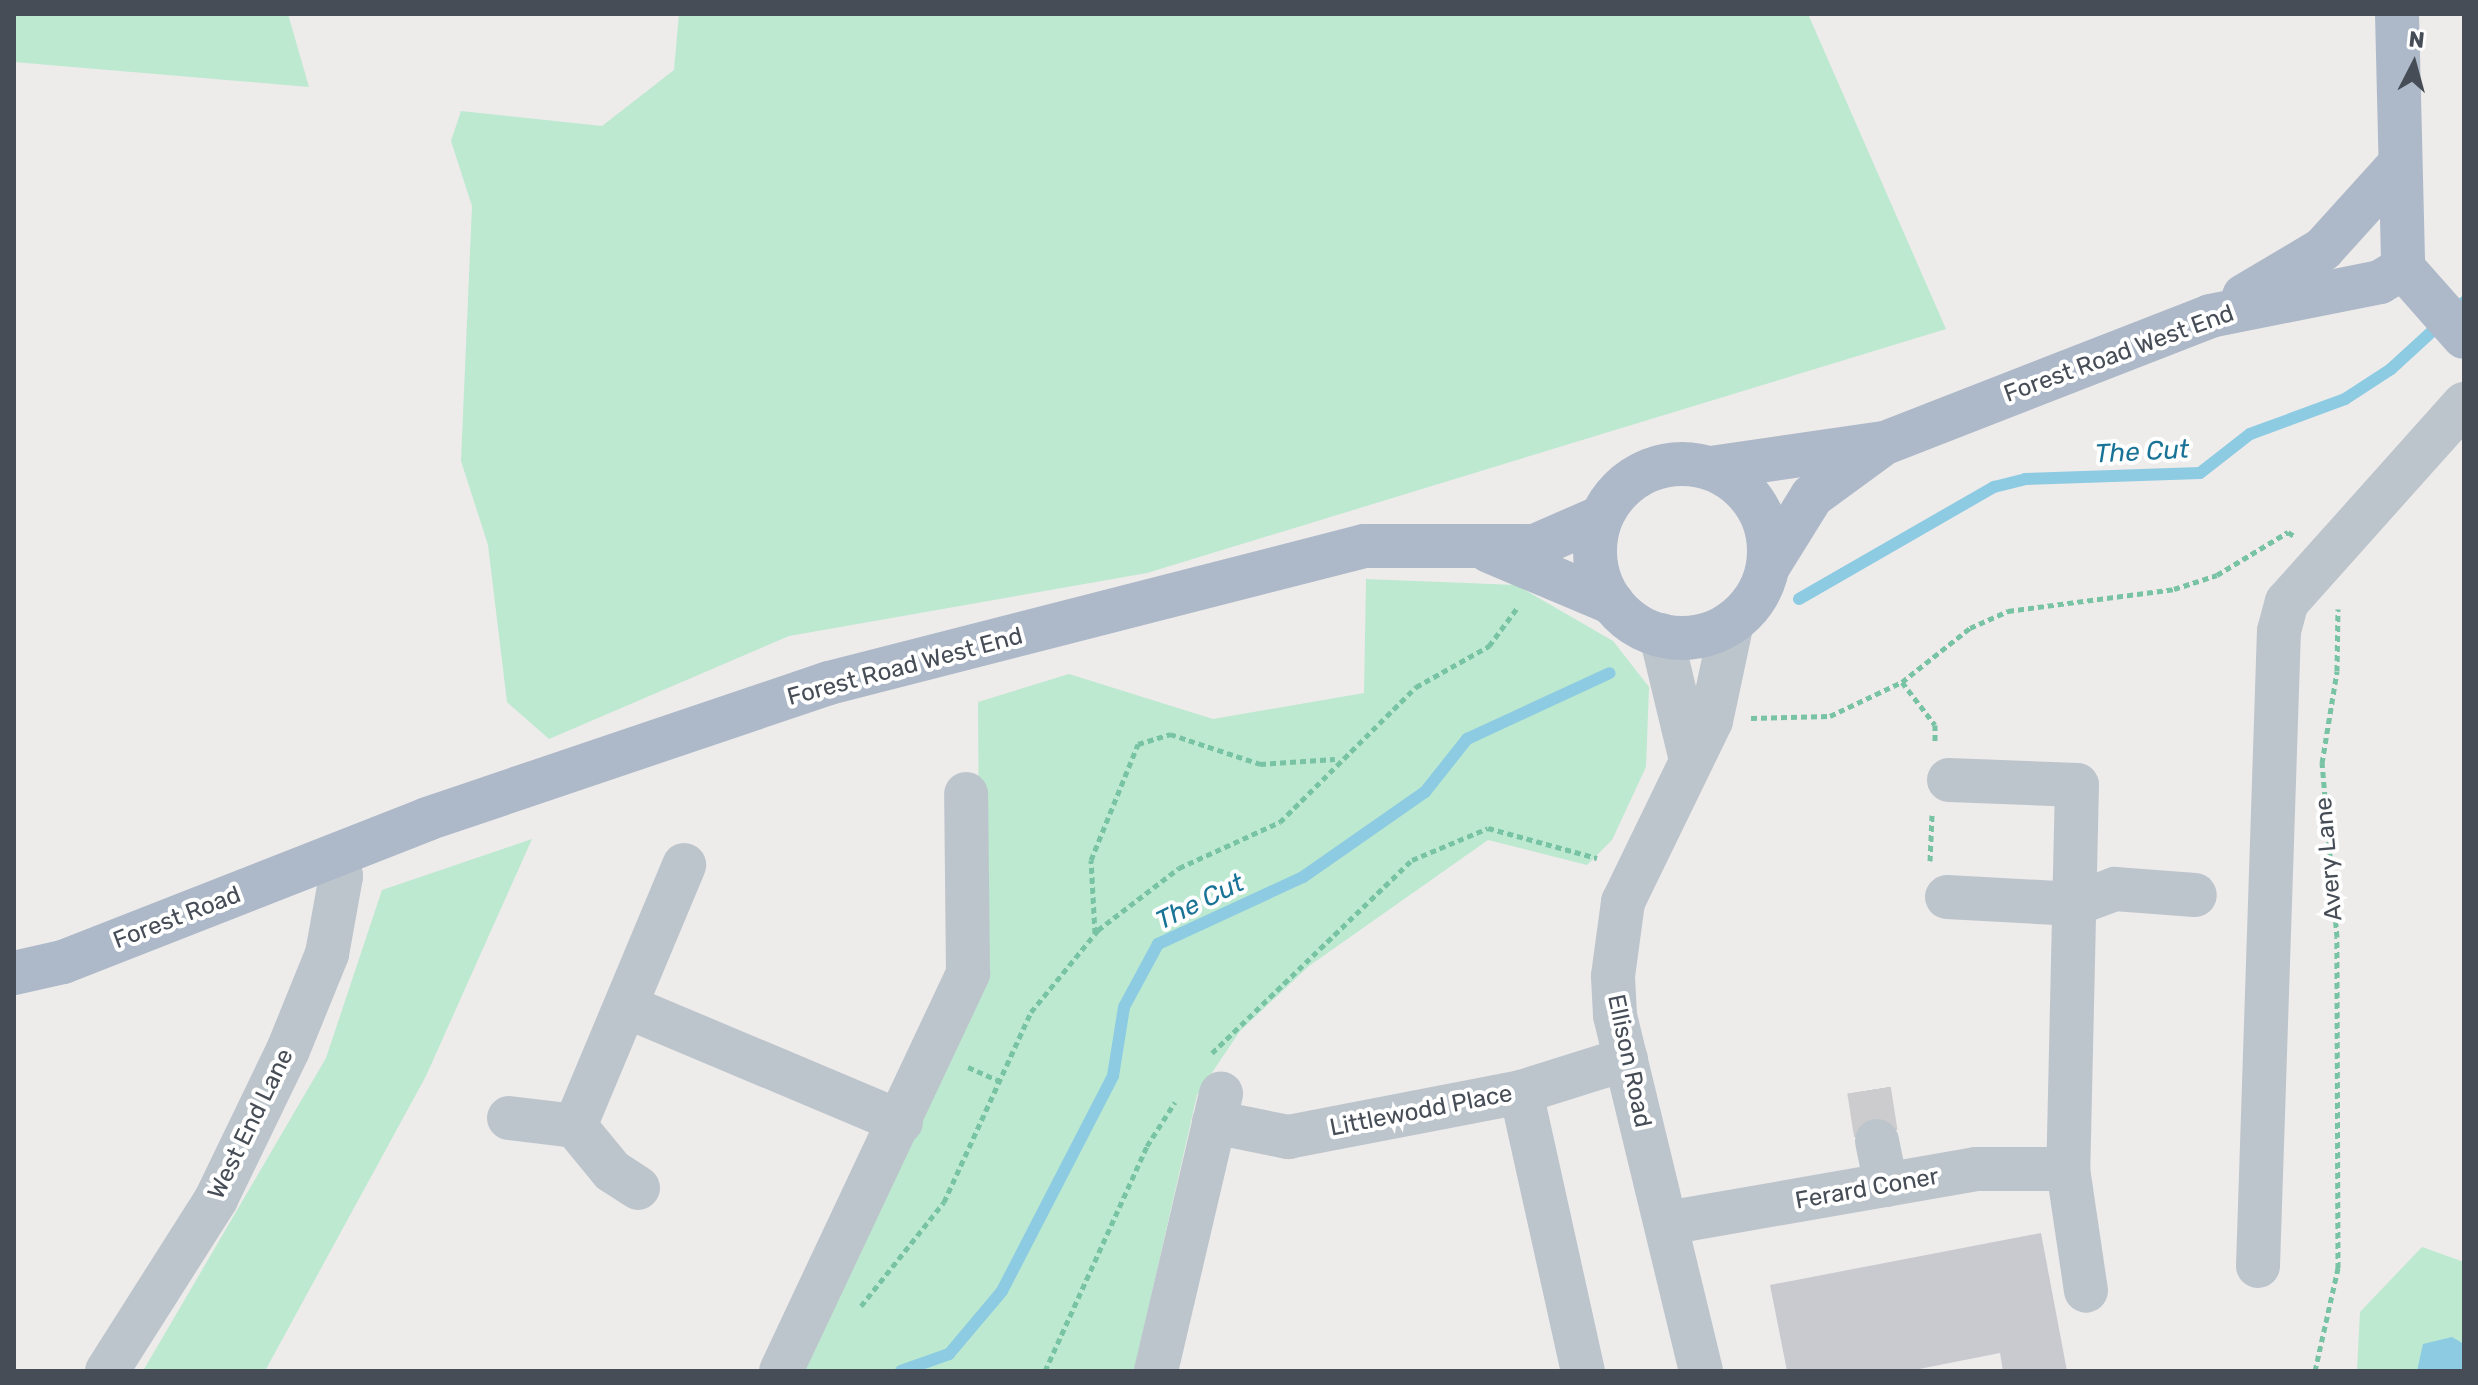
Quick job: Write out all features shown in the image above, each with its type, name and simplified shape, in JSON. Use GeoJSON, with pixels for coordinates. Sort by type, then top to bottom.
{"type":"FeatureCollection","features":[{"type":"Feature","properties":{"kind":"main road"},"geometry":{"type":"LineString","coordinates":[[2397,14],[2399,165],[2406,272],[2464,337]]}},
{"type":"Feature","properties":{"kind":"main road"},"geometry":{"type":"LineString","coordinates":[[2210,316],[2323,249],[2399,165]]}},
{"type":"Feature","properties":{"kind":"main road","name":"Forest Road West End"},"geometry":{"type":"LineString","coordinates":[[1711,468],[1885,443],[2210,316],[2380,282],[2406,272]]}},
{"type":"Feature","properties":{"kind":"main road","name":"Forest Road West End"},"geometry":{"type":"LineString","coordinates":[[1769,565],[1812,496],[1885,443]]}},
{"type":"Feature","properties":{"kind":"main road"},"geometry":{"type":"LineString","coordinates":[[1671,464],[1711,468],[1758,506],[1769,565],[1763,587],[1732,622],[1691,638],[1661,635],[1613,603],[1594,547],[1601,517],[1641,473],[1671,464]]}},
{"type":"Feature","properties":{"kind":"main road","name":"Forest Road West End"},"geometry":{"type":"LineString","coordinates":[[337,855],[829,683],[1364,546],[1487,550],[1535,546],[1601,517]]}},
{"type":"Feature","properties":{"kind":"main road","name":"Forest Road West End"},"geometry":{"type":"LineString","coordinates":[[1487,550],[1613,603]]}},
{"type":"Feature","properties":{"kind":"main road","name":"Forest Road"},"geometry":{"type":"LineString","coordinates":[[14,973],[63,962],[337,855]]}},
{"type":"Feature","properties":{"kind":"street"},"geometry":{"type":"LineString","coordinates":[[2258,1266],[2279,631],[2287,602],[2464,404]]}},
{"type":"Feature","properties":{"kind":"street","name":"Ellison Road"},"geometry":{"type":"LineString","coordinates":[[1701,1371],[1614,1002],[1616,931],[1711,721],[1732,622]]}},
{"type":"Feature","properties":{"kind":"street"},"geometry":{"type":"LineString","coordinates":[[1661,635],[1691,760]]}},
{"type":"Feature","properties":{"kind":"street"},"geometry":{"type":"LineString","coordinates":[[1949,780],[2077,785],[2068,1169],[2086,1291]]}},
{"type":"Feature","properties":{"kind":"street"},"geometry":{"type":"LineString","coordinates":[[781,1371],[901,1122],[968,973],[966,794]]}},
{"type":"Feature","properties":{"kind":"street","name":"West End Lane"},"geometry":{"type":"LineString","coordinates":[[107,1371],[216,1199],[288,1050],[327,954],[341,876],[337,855]]}},
{"type":"Feature","properties":{"kind":"street"},"geometry":{"type":"LineString","coordinates":[[575,1126],[630,1008],[684,865]]}},
{"type":"Feature","properties":{"kind":"street"},"geometry":{"type":"LineString","coordinates":[[1947,897],[2075,904],[2115,889],[2195,895]]}},
{"type":"Feature","properties":{"kind":"street"},"geometry":{"type":"LineString","coordinates":[[630,1008],[901,1122]]}},
{"type":"Feature","properties":{"kind":"street","name":"Littlewodd Place"},"geometry":{"type":"LineString","coordinates":[[1205,1092],[1288,1137],[1521,1092],[1626,1059]]}},
{"type":"Feature","properties":{"kind":"street"},"geometry":{"type":"LineString","coordinates":[[1156,1371],[1205,1092]]}},
{"type":"Feature","properties":{"kind":"street"},"geometry":{"type":"LineString","coordinates":[[1521,1092],[1583,1371]]}},
{"type":"Feature","properties":{"kind":"street"},"geometry":{"type":"LineString","coordinates":[[509,1118],[575,1126],[612,1171],[638,1188]]}},
{"type":"Feature","properties":{"kind":"street"},"geometry":{"type":"LineString","coordinates":[[1877,1141],[1886,1185]]}},
{"type":"Feature","properties":{"kind":"street","name":"Ferard Coner"},"geometry":{"type":"LineString","coordinates":[[1667,1223],[1976,1169],[2068,1169]]}},
{"type":"Feature","properties":{"kind":"path"},"geometry":{"type":"LineString","coordinates":[[1747,718],[1830,716],[1902,682],[1970,628],[2008,611],[2174,589],[2217,575],[2288,532],[2325,561]]}},
{"type":"Feature","properties":{"kind":"path","name":"Avery Lane"},"geometry":{"type":"LineString","coordinates":[[2315,1371],[2338,1268],[2337,937],[2322,763],[2337,671],[2338,571],[2325,561]]}},
{"type":"Feature","properties":{"kind":"path"},"geometry":{"type":"LineString","coordinates":[[852,1321],[944,1202],[1031,1012],[1095,933],[1179,868],[1280,822],[1336,759],[1416,687],[1489,646],[1524,595]]}},
{"type":"Feature","properties":{"kind":"path"},"geometry":{"type":"LineString","coordinates":[[1902,682],[1935,725]]}},
{"type":"Feature","properties":{"kind":"path"},"geometry":{"type":"LineString","coordinates":[[1095,933],[1090,880],[1096,838],[1146,738],[1184,736],[1221,756],[1260,764],[1336,759]]}},
{"type":"Feature","properties":{"kind":"path"},"geometry":{"type":"LineString","coordinates":[[1045,1371],[1147,1146],[1205,1092],[1412,860],[1488,828],[1605,862]]}},
{"type":"Feature","properties":{"kind":"green space"},"geometry":{"type":"Polygon","coordinates":[[[14,14],[288,14],[309,87],[14,62],[14,14]]]}},
{"type":"Feature","properties":{"kind":"green space"},"geometry":{"type":"Polygon","coordinates":[[[679,14],[1808,14],[1946,329],[1147,573],[789,636],[549,739],[507,702],[488,545],[461,461],[472,206],[451,141],[461,111],[602,126],[674,70],[679,14]]]}},
{"type":"Feature","properties":{"kind":"green space"},"geometry":{"type":"Polygon","coordinates":[[[1366,579],[1516,585],[1613,641],[1649,687],[1646,767],[1612,840],[1587,865],[1488,840],[1309,966],[1240,1031],[1197,1095],[1134,1371],[803,1371],[980,986],[978,702],[1069,674],[1213,719],[1364,693],[1366,579]]]}},
{"type":"Feature","properties":{"kind":"green space"},"geometry":{"type":"Polygon","coordinates":[[[532,839],[426,1076],[265,1371],[143,1371],[326,1058],[382,890],[532,839]]]}},
{"type":"Feature","properties":{"kind":"green space"},"geometry":{"type":"Polygon","coordinates":[[[2422,1247],[2464,1262],[2464,1371],[2357,1371],[2360,1312],[2422,1247]]]}},
{"type":"Feature","properties":{"kind":"water"},"geometry":{"type":"Polygon","coordinates":[[[2452,1337],[2464,1344],[2464,1371],[2417,1371],[2423,1344],[2452,1337]]]}},
{"type":"Feature","properties":{"kind":"building"},"geometry":{"type":"Polygon","coordinates":[[[2041,1233],[2067,1371],[2003,1371],[2000,1353],[1909,1371],[1787,1371],[1770,1285],[2041,1233]]]}},
{"type":"Feature","properties":{"kind":"waterway","name":"The Cut"},"geometry":{"type":"LineString","coordinates":[[1799,599],[1994,487],[2025,479],[2200,473],[2250,434],[2345,399],[2391,369],[2464,302]]}},
{"type":"Feature","properties":{"kind":"waterway","name":"The Cut"},"geometry":{"type":"LineString","coordinates":[[901,1371],[949,1354],[1002,1291],[1113,1076],[1124,1007],[1158,944],[1303,877],[1425,792],[1467,739],[1610,673]]}},
{"type":"Feature","properties":{"kind":"tunnel"},"geometry":{"type":"LineString","coordinates":[[1869,1090],[1877,1141]]}}]}
